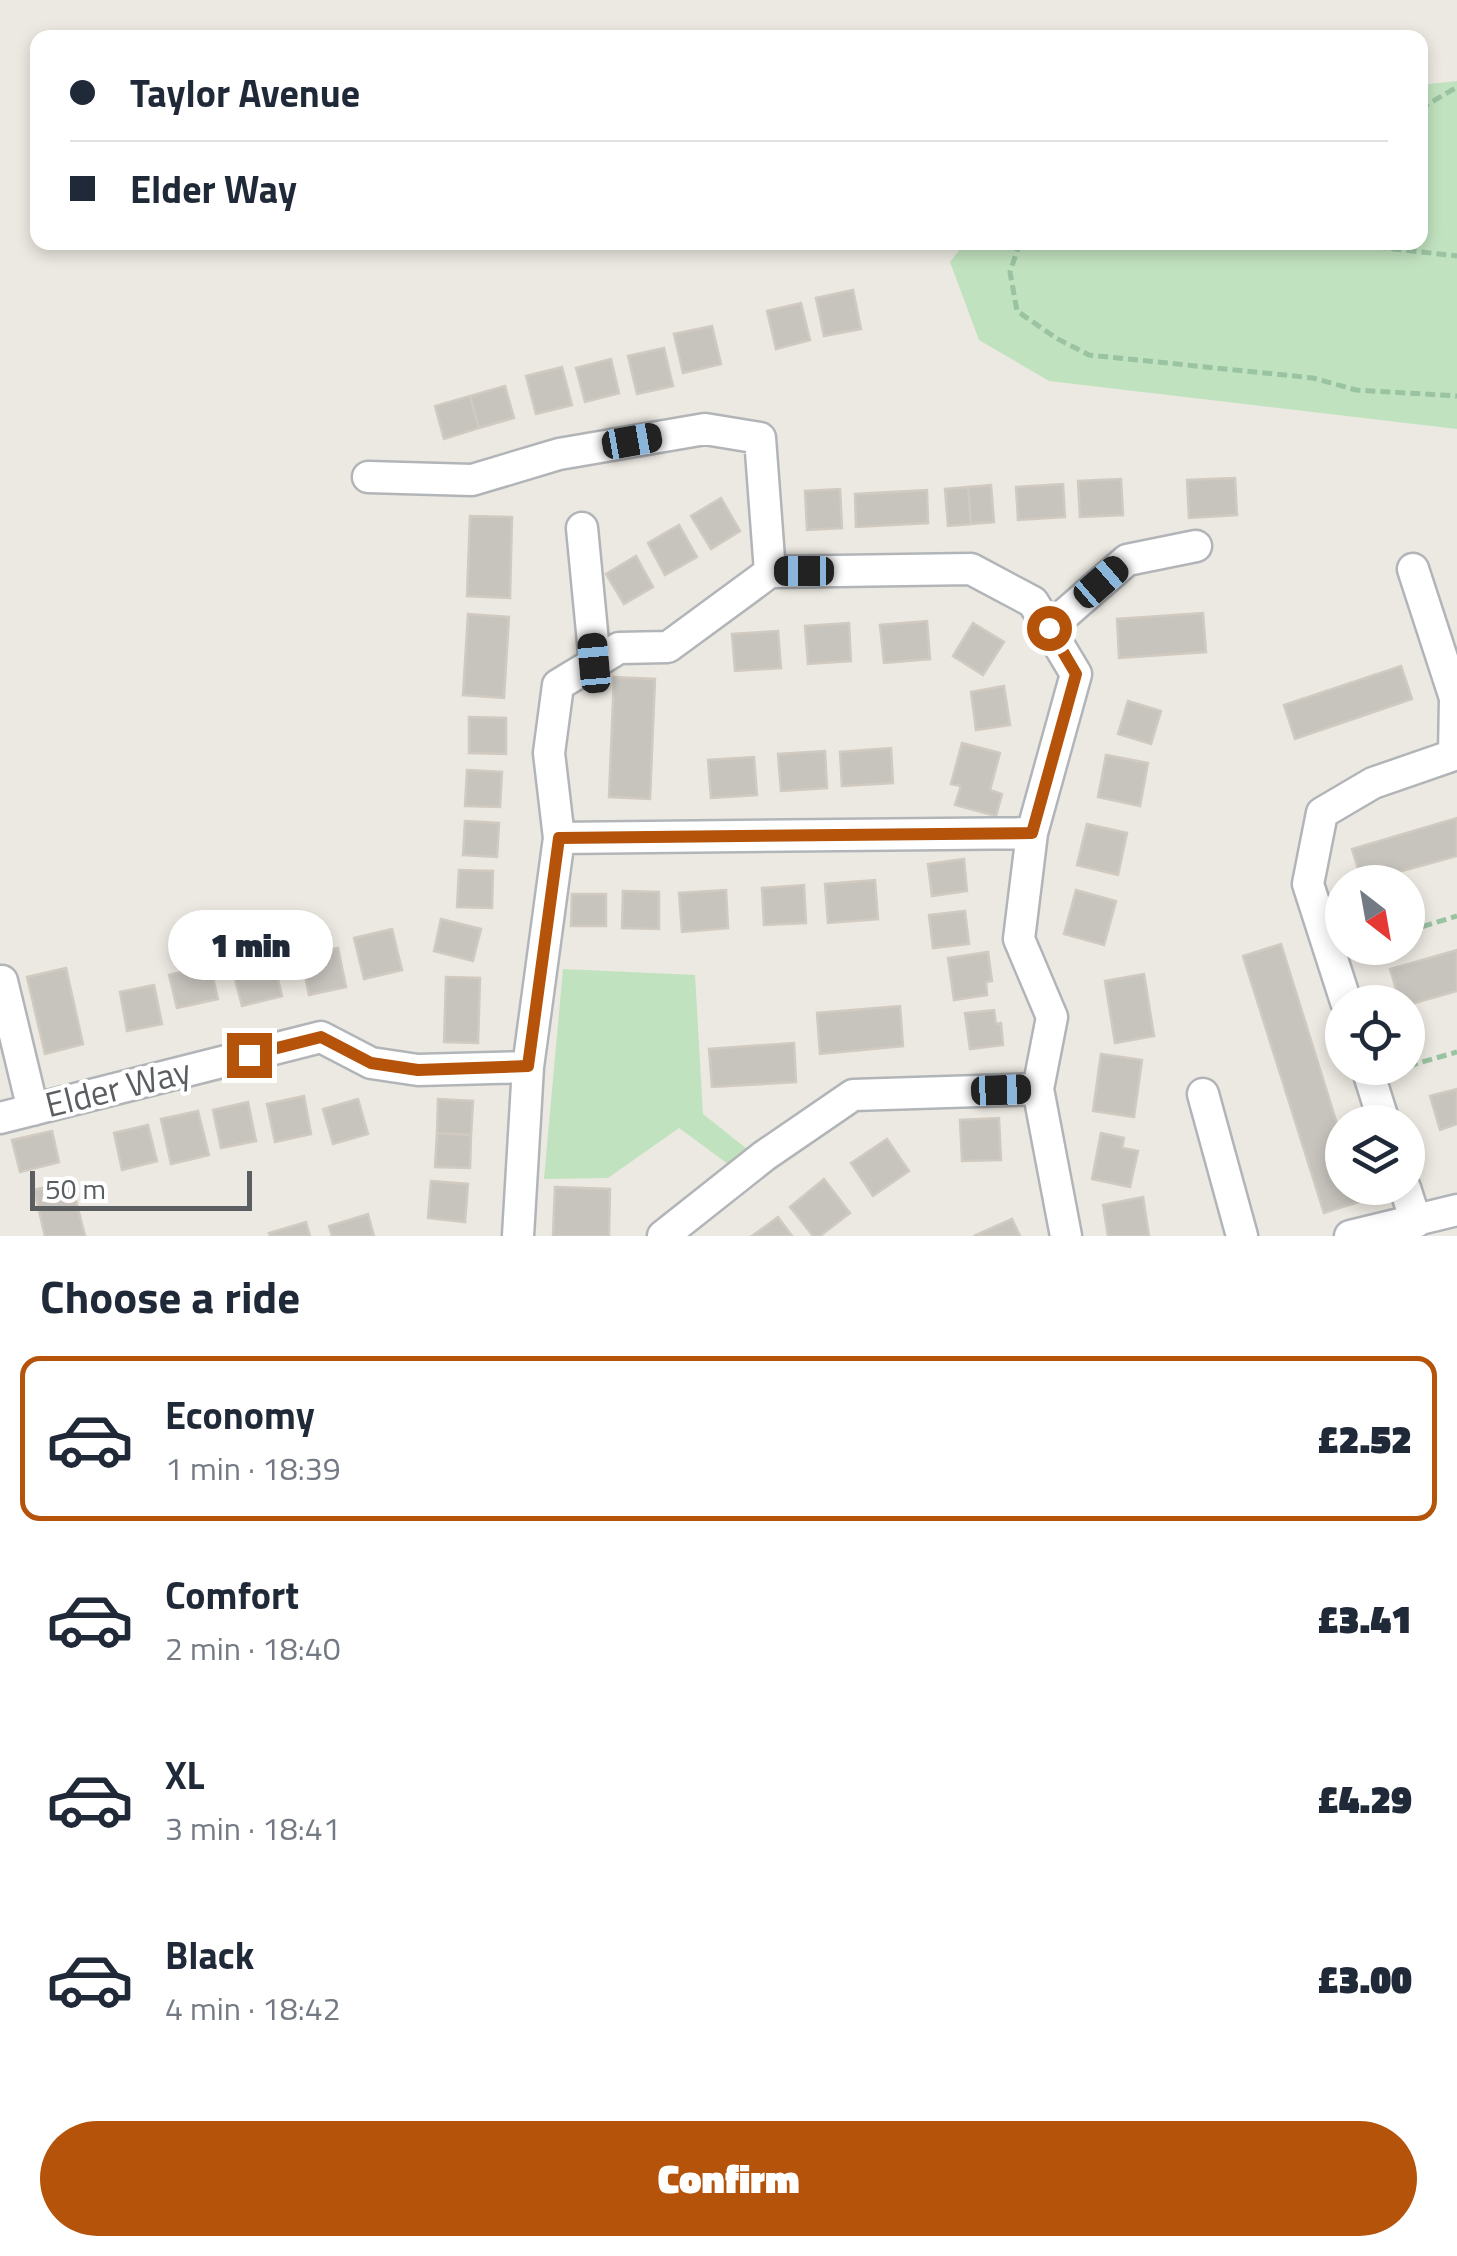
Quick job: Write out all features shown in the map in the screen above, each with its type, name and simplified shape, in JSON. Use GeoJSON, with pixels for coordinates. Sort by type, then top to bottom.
{"type":"FeatureCollection","features":[{"type":"Feature","properties":{"kind":"street"},"geometry":{"type":"LineString","coordinates":[[368,477],[472,480],[559,454],[705,428],[760,438],[770,572]]}},
{"type":"Feature","properties":{"kind":"street"},"geometry":{"type":"LineString","coordinates":[[582,528],[594,663]]}},
{"type":"Feature","properties":{"kind":"street"},"geometry":{"type":"LineString","coordinates":[[1049,628],[1127,560],[1196,546]]}},
{"type":"Feature","properties":{"kind":"street"},"geometry":{"type":"LineString","coordinates":[[518,1236],[528,1066],[559,838],[550,753],[558,685],[620,648],[668,647],[770,572],[972,569],[1034,602],[1076,674],[1032,833],[1019,939],[1052,1017],[1038,1088],[1066,1236]]}},
{"type":"Feature","properties":{"kind":"street"},"geometry":{"type":"LineString","coordinates":[[1341,985],[1308,884],[1322,814],[1373,782],[1454,754],[1455,698],[1413,570]]}},
{"type":"Feature","properties":{"kind":"street"},"geometry":{"type":"LineString","coordinates":[[559,838],[1032,833]]}},
{"type":"Feature","properties":{"kind":"street"},"geometry":{"type":"LineString","coordinates":[[2,982],[32,1110]]}},
{"type":"Feature","properties":{"kind":"street","name":"Elder Way"},"geometry":{"type":"LineString","coordinates":[[0,1118],[321,1037],[371,1063],[418,1070],[528,1066]]}},
{"type":"Feature","properties":{"kind":"street"},"geometry":{"type":"LineString","coordinates":[[663,1236],[764,1156],[853,1095],[1038,1088]]}},
{"type":"Feature","properties":{"kind":"street"},"geometry":{"type":"LineString","coordinates":[[1203,1094],[1242,1236]]}},
{"type":"Feature","properties":{"kind":"street"},"geometry":{"type":"LineString","coordinates":[[1410,1205],[1416,1222]]}},
{"type":"Feature","properties":{"kind":"street"},"geometry":{"type":"LineString","coordinates":[[1350,1236],[1457,1210]]}},
{"type":"Feature","properties":{"kind":"path"},"geometry":{"type":"LineString","coordinates":[[1428,104],[1457,88]]}},
{"type":"Feature","properties":{"kind":"path"},"geometry":{"type":"LineString","coordinates":[[1017,250],[1010,272],[1017,310],[1056,338],[1089,355],[1313,378],[1356,390],[1457,396]]}},
{"type":"Feature","properties":{"kind":"path"},"geometry":{"type":"LineString","coordinates":[[1403,250],[1457,256]]}},
{"type":"Feature","properties":{"kind":"path"},"geometry":{"type":"LineString","coordinates":[[1425,925],[1457,916]]}},
{"type":"Feature","properties":{"kind":"path"},"geometry":{"type":"LineString","coordinates":[[1425,1061],[1457,1052]]}},
{"type":"Feature","properties":{"kind":"green space"},"geometry":{"type":"Polygon","coordinates":[[[1457,81],[1457,429],[1049,381],[979,340],[950,262],[959,250],[1428,250],[1428,84],[1457,81]]]}},
{"type":"Feature","properties":{"kind":"green space"},"geometry":{"type":"Polygon","coordinates":[[[563,969],[695,975],[703,1114],[747,1149],[728,1164],[679,1128],[608,1178],[544,1179],[563,969]]]}},
{"type":"Feature","properties":{"kind":"building"},"geometry":{"type":"Polygon","coordinates":[[[853,290],[861,329],[824,336],[816,298],[853,290]]]}},
{"type":"Feature","properties":{"kind":"building"},"geometry":{"type":"Polygon","coordinates":[[[801,303],[810,340],[776,349],[767,311],[801,303]]]}},
{"type":"Feature","properties":{"kind":"building"},"geometry":{"type":"Polygon","coordinates":[[[712,326],[721,364],[683,373],[674,334],[712,326]]]}},
{"type":"Feature","properties":{"kind":"building"},"geometry":{"type":"Polygon","coordinates":[[[664,348],[673,386],[637,394],[628,356],[664,348]]]}},
{"type":"Feature","properties":{"kind":"building"},"geometry":{"type":"Polygon","coordinates":[[[611,359],[619,393],[585,402],[576,368],[611,359]]]}},
{"type":"Feature","properties":{"kind":"building"},"geometry":{"type":"Polygon","coordinates":[[[562,367],[572,405],[536,414],[526,376],[562,367]]]}},
{"type":"Feature","properties":{"kind":"building"},"geometry":{"type":"Polygon","coordinates":[[[505,386],[514,418],[479,428],[470,396],[505,386]]]}},
{"type":"Feature","properties":{"kind":"building"},"geometry":{"type":"Polygon","coordinates":[[[470,396],[479,428],[444,439],[435,406],[470,396]]]}},
{"type":"Feature","properties":{"kind":"building"},"geometry":{"type":"Polygon","coordinates":[[[1235,478],[1237,515],[1189,518],[1187,480],[1235,478]]]}},
{"type":"Feature","properties":{"kind":"building"},"geometry":{"type":"Polygon","coordinates":[[[1121,479],[1123,515],[1080,517],[1078,481],[1121,479]]]}},
{"type":"Feature","properties":{"kind":"building"},"geometry":{"type":"Polygon","coordinates":[[[1063,484],[1065,517],[1018,520],[1016,487],[1063,484]]]}},
{"type":"Feature","properties":{"kind":"building"},"geometry":{"type":"Polygon","coordinates":[[[991,485],[994,522],[971,524],[968,487],[991,485]]]}},
{"type":"Feature","properties":{"kind":"building"},"geometry":{"type":"Polygon","coordinates":[[[968,487],[971,524],[948,526],[945,489],[968,487]]]}},
{"type":"Feature","properties":{"kind":"building"},"geometry":{"type":"Polygon","coordinates":[[[840,489],[842,528],[807,530],[805,491],[840,489]]]}},
{"type":"Feature","properties":{"kind":"building"},"geometry":{"type":"Polygon","coordinates":[[[927,490],[928,523],[856,527],[855,494],[927,490]]]}},
{"type":"Feature","properties":{"kind":"building"},"geometry":{"type":"Polygon","coordinates":[[[721,498],[740,531],[711,549],[691,516],[721,498]]]}},
{"type":"Feature","properties":{"kind":"building"},"geometry":{"type":"Polygon","coordinates":[[[470,516],[512,517],[510,598],[467,596],[470,516]]]}},
{"type":"Feature","properties":{"kind":"building"},"geometry":{"type":"Polygon","coordinates":[[[679,525],[697,557],[665,575],[648,543],[679,525]]]}},
{"type":"Feature","properties":{"kind":"building"},"geometry":{"type":"Polygon","coordinates":[[[636,556],[653,587],[624,604],[606,574],[636,556]]]}},
{"type":"Feature","properties":{"kind":"building"},"geometry":{"type":"Polygon","coordinates":[[[1203,613],[1206,652],[1119,658],[1117,619],[1203,613]]]}},
{"type":"Feature","properties":{"kind":"building"},"geometry":{"type":"Polygon","coordinates":[[[468,614],[509,617],[504,698],[463,695],[468,614]]]}},
{"type":"Feature","properties":{"kind":"building"},"geometry":{"type":"Polygon","coordinates":[[[927,621],[930,659],[884,663],[880,625],[927,621]]]}},
{"type":"Feature","properties":{"kind":"building"},"geometry":{"type":"Polygon","coordinates":[[[849,623],[851,661],[808,664],[805,626],[849,623]]]}},
{"type":"Feature","properties":{"kind":"building"},"geometry":{"type":"Polygon","coordinates":[[[973,623],[1004,642],[983,675],[953,656],[973,623]]]}},
{"type":"Feature","properties":{"kind":"building"},"geometry":{"type":"Polygon","coordinates":[[[778,631],[781,668],[735,671],[732,634],[778,631]]]}},
{"type":"Feature","properties":{"kind":"building"},"geometry":{"type":"Polygon","coordinates":[[[1401,666],[1412,699],[1295,739],[1284,705],[1401,666]]]}},
{"type":"Feature","properties":{"kind":"building"},"geometry":{"type":"Polygon","coordinates":[[[614,677],[655,679],[650,799],[609,797],[614,677]]]}},
{"type":"Feature","properties":{"kind":"building"},"geometry":{"type":"Polygon","coordinates":[[[1004,686],[1010,725],[976,730],[971,692],[1004,686]]]}},
{"type":"Feature","properties":{"kind":"building"},"geometry":{"type":"Polygon","coordinates":[[[1128,701],[1161,711],[1151,744],[1118,734],[1128,701]]]}},
{"type":"Feature","properties":{"kind":"building"},"geometry":{"type":"Polygon","coordinates":[[[469,717],[506,718],[506,754],[469,753],[469,717]]]}},
{"type":"Feature","properties":{"kind":"building"},"geometry":{"type":"Polygon","coordinates":[[[962,743],[1000,753],[990,790],[1002,794],[996,816],[955,805],[961,786],[951,784],[962,743]]]}},
{"type":"Feature","properties":{"kind":"building"},"geometry":{"type":"Polygon","coordinates":[[[891,748],[893,783],[842,786],[840,752],[891,748]]]}},
{"type":"Feature","properties":{"kind":"building"},"geometry":{"type":"Polygon","coordinates":[[[825,751],[827,788],[781,791],[778,754],[825,751]]]}},
{"type":"Feature","properties":{"kind":"building"},"geometry":{"type":"Polygon","coordinates":[[[1106,755],[1148,763],[1140,806],[1098,797],[1106,755]]]}},
{"type":"Feature","properties":{"kind":"building"},"geometry":{"type":"Polygon","coordinates":[[[754,757],[757,795],[711,798],[708,760],[754,757]]]}},
{"type":"Feature","properties":{"kind":"building"},"geometry":{"type":"Polygon","coordinates":[[[467,770],[502,772],[500,807],[465,806],[467,770]]]}},
{"type":"Feature","properties":{"kind":"building"},"geometry":{"type":"Polygon","coordinates":[[[1457,818],[1457,856],[1424,865],[1357,865],[1352,849],[1457,818]]]}},
{"type":"Feature","properties":{"kind":"building"},"geometry":{"type":"Polygon","coordinates":[[[465,821],[499,823],[497,857],[463,855],[465,821]]]}},
{"type":"Feature","properties":{"kind":"building"},"geometry":{"type":"Polygon","coordinates":[[[1087,824],[1127,833],[1118,875],[1077,865],[1087,824]]]}},
{"type":"Feature","properties":{"kind":"building"},"geometry":{"type":"Polygon","coordinates":[[[964,859],[967,891],[932,896],[928,864],[964,859]]]}},
{"type":"Feature","properties":{"kind":"building"},"geometry":{"type":"Polygon","coordinates":[[[459,870],[493,871],[492,908],[457,907],[459,870]]]}},
{"type":"Feature","properties":{"kind":"building"},"geometry":{"type":"Polygon","coordinates":[[[875,880],[878,919],[828,923],[825,884],[875,880]]]}},
{"type":"Feature","properties":{"kind":"building"},"geometry":{"type":"Polygon","coordinates":[[[804,885],[806,923],[764,925],[762,888],[804,885]]]}},
{"type":"Feature","properties":{"kind":"building"},"geometry":{"type":"Polygon","coordinates":[[[726,890],[728,928],[682,932],[679,893],[726,890]]]}},
{"type":"Feature","properties":{"kind":"building"},"geometry":{"type":"Polygon","coordinates":[[[1076,890],[1116,901],[1104,945],[1064,934],[1076,890]]]}},
{"type":"Feature","properties":{"kind":"building"},"geometry":{"type":"Polygon","coordinates":[[[623,891],[659,892],[659,929],[622,928],[623,891]]]}},
{"type":"Feature","properties":{"kind":"building"},"geometry":{"type":"Polygon","coordinates":[[[572,894],[606,894],[606,926],[571,926],[572,894]]]}},
{"type":"Feature","properties":{"kind":"building"},"geometry":{"type":"Polygon","coordinates":[[[965,911],[969,944],[933,948],[929,915],[965,911]]]}},
{"type":"Feature","properties":{"kind":"building"},"geometry":{"type":"Polygon","coordinates":[[[441,919],[481,929],[473,961],[434,951],[441,919]]]}},
{"type":"Feature","properties":{"kind":"building"},"geometry":{"type":"Polygon","coordinates":[[[392,929],[402,970],[364,979],[354,938],[392,929]]]}},
{"type":"Feature","properties":{"kind":"building"},"geometry":{"type":"Polygon","coordinates":[[[1281,944],[1331,1105],[1325,1105],[1325,1205],[1349,1205],[1324,1213],[1243,956],[1281,944]]]}},
{"type":"Feature","properties":{"kind":"building"},"geometry":{"type":"Polygon","coordinates":[[[338,948],[346,987],[309,995],[301,956],[338,948]]]}},
{"type":"Feature","properties":{"kind":"building"},"geometry":{"type":"Polygon","coordinates":[[[1457,950],[1457,991],[1425,1000],[1425,985],[1395,985],[1390,969],[1425,965],[1425,959],[1457,950]]]}},
{"type":"Feature","properties":{"kind":"building"},"geometry":{"type":"Polygon","coordinates":[[[988,952],[992,981],[986,982],[987,995],[954,1000],[948,958],[988,952]]]}},
{"type":"Feature","properties":{"kind":"building"},"geometry":{"type":"Polygon","coordinates":[[[274,964],[282,996],[242,1006],[234,975],[274,964]]]}},
{"type":"Feature","properties":{"kind":"building"},"geometry":{"type":"Polygon","coordinates":[[[210,965],[218,999],[177,1008],[169,975],[210,965]]]}},
{"type":"Feature","properties":{"kind":"building"},"geometry":{"type":"Polygon","coordinates":[[[66,968],[83,1044],[45,1054],[27,977],[66,968]]]}},
{"type":"Feature","properties":{"kind":"building"},"geometry":{"type":"Polygon","coordinates":[[[1144,974],[1154,1036],[1115,1043],[1105,981],[1144,974]]]}},
{"type":"Feature","properties":{"kind":"building"},"geometry":{"type":"Polygon","coordinates":[[[446,977],[480,978],[478,1043],[444,1042],[446,977]]]}},
{"type":"Feature","properties":{"kind":"building"},"geometry":{"type":"Polygon","coordinates":[[[154,985],[162,1024],[127,1031],[120,992],[154,985]]]}},
{"type":"Feature","properties":{"kind":"building"},"geometry":{"type":"Polygon","coordinates":[[[900,1006],[903,1046],[820,1054],[817,1013],[900,1006]]]}},
{"type":"Feature","properties":{"kind":"building"},"geometry":{"type":"Polygon","coordinates":[[[994,1010],[996,1024],[1001,1023],[1003,1045],[970,1049],[965,1013],[994,1010]]]}},
{"type":"Feature","properties":{"kind":"building"},"geometry":{"type":"Polygon","coordinates":[[[794,1043],[796,1082],[712,1087],[709,1049],[794,1043]]]}},
{"type":"Feature","properties":{"kind":"building"},"geometry":{"type":"Polygon","coordinates":[[[1101,1054],[1142,1060],[1134,1117],[1093,1111],[1101,1054]]]}},
{"type":"Feature","properties":{"kind":"building"},"geometry":{"type":"Polygon","coordinates":[[[1457,1089],[1457,1124],[1440,1130],[1430,1096],[1457,1089]]]}},
{"type":"Feature","properties":{"kind":"building"},"geometry":{"type":"Polygon","coordinates":[[[304,1096],[311,1134],[275,1142],[267,1104],[304,1096]]]}},
{"type":"Feature","properties":{"kind":"building"},"geometry":{"type":"Polygon","coordinates":[[[358,1099],[368,1134],[333,1144],[323,1109],[358,1099]]]}},
{"type":"Feature","properties":{"kind":"building"},"geometry":{"type":"Polygon","coordinates":[[[438,1099],[473,1101],[471,1135],[437,1133],[438,1099]]]}},
{"type":"Feature","properties":{"kind":"building"},"geometry":{"type":"Polygon","coordinates":[[[248,1102],[256,1141],[221,1148],[213,1110],[248,1102]]]}},
{"type":"Feature","properties":{"kind":"building"},"geometry":{"type":"Polygon","coordinates":[[[198,1111],[209,1155],[171,1164],[161,1119],[198,1111]]]}},
{"type":"Feature","properties":{"kind":"building"},"geometry":{"type":"Polygon","coordinates":[[[999,1118],[1001,1160],[962,1161],[960,1120],[999,1118]]]}},
{"type":"Feature","properties":{"kind":"building"},"geometry":{"type":"Polygon","coordinates":[[[148,1125],[157,1161],[122,1170],[114,1133],[148,1125]]]}},
{"type":"Feature","properties":{"kind":"building"},"geometry":{"type":"Polygon","coordinates":[[[52,1131],[59,1162],[20,1172],[12,1140],[52,1131]]]}},
{"type":"Feature","properties":{"kind":"building"},"geometry":{"type":"Polygon","coordinates":[[[437,1133],[471,1135],[470,1168],[435,1167],[437,1133]]]}},
{"type":"Feature","properties":{"kind":"building"},"geometry":{"type":"Polygon","coordinates":[[[1101,1133],[1124,1138],[1122,1148],[1138,1151],[1130,1187],[1092,1179],[1101,1133]]]}},
{"type":"Feature","properties":{"kind":"building"},"geometry":{"type":"Polygon","coordinates":[[[887,1139],[909,1171],[873,1196],[851,1163],[887,1139]]]}},
{"type":"Feature","properties":{"kind":"building"},"geometry":{"type":"Polygon","coordinates":[[[824,1179],[850,1213],[820,1236],[813,1236],[790,1207],[824,1179]]]}},
{"type":"Feature","properties":{"kind":"building"},"geometry":{"type":"Polygon","coordinates":[[[71,1181],[85,1236],[45,1236],[34,1190],[71,1181]]]}},
{"type":"Feature","properties":{"kind":"building"},"geometry":{"type":"Polygon","coordinates":[[[431,1181],[468,1184],[465,1222],[428,1218],[431,1181]]]}},
{"type":"Feature","properties":{"kind":"building"},"geometry":{"type":"Polygon","coordinates":[[[555,1187],[610,1189],[609,1236],[553,1236],[555,1187]]]}},
{"type":"Feature","properties":{"kind":"building"},"geometry":{"type":"Polygon","coordinates":[[[1143,1197],[1149,1236],[1108,1236],[1103,1205],[1143,1197]]]}},
{"type":"Feature","properties":{"kind":"building"},"geometry":{"type":"Polygon","coordinates":[[[368,1214],[374,1236],[332,1236],[329,1226],[368,1214]]]}},
{"type":"Feature","properties":{"kind":"building"},"geometry":{"type":"Polygon","coordinates":[[[778,1217],[792,1236],[752,1236],[778,1217]]]}},
{"type":"Feature","properties":{"kind":"building"},"geometry":{"type":"Polygon","coordinates":[[[1012,1219],[1020,1236],[974,1236],[1012,1219]]]}},
{"type":"Feature","properties":{"kind":"building"},"geometry":{"type":"Polygon","coordinates":[[[306,1222],[310,1236],[270,1236],[269,1233],[306,1222]]]}},
{"type":"Feature","properties":{"kind":"route"},"geometry":{"type":"LineString","coordinates":[[249,1055],[321,1037],[371,1063],[418,1070],[528,1066],[559,838],[1032,833],[1076,674],[1049,628]]}}]}
